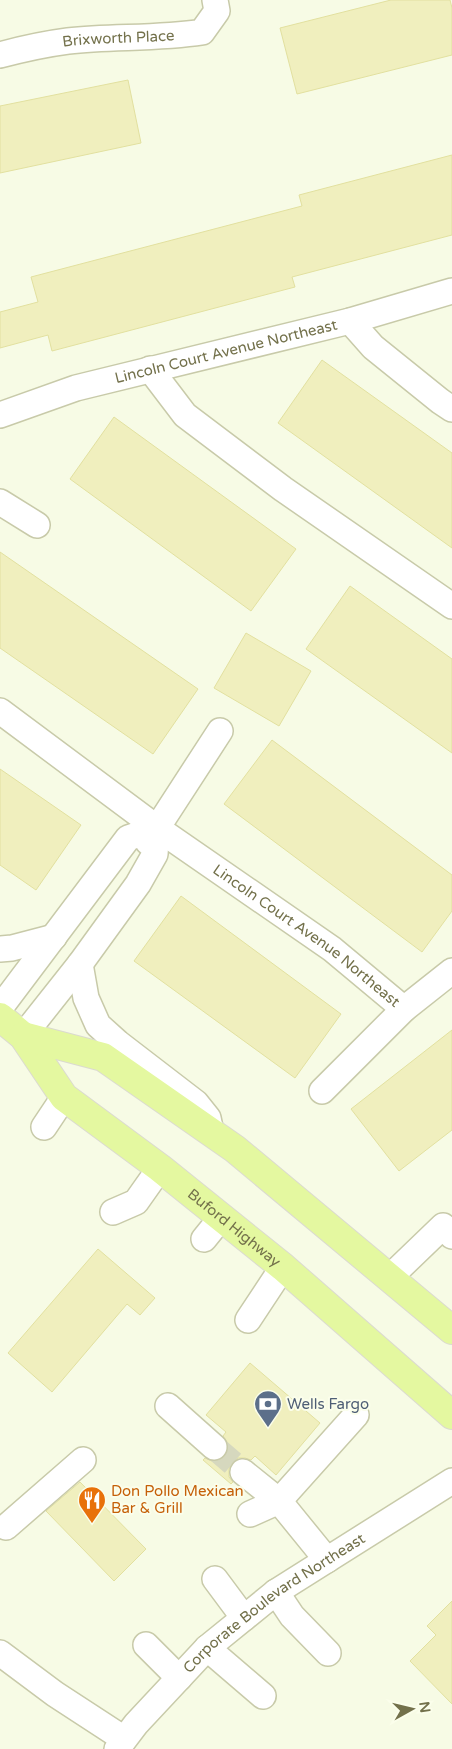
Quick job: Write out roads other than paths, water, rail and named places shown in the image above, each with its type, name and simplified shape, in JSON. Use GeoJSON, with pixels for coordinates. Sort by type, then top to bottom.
{"type":"FeatureCollection","features":[{"type":"Feature","properties":{"kind":"main road","name":"Buford Highway"},"geometry":{"type":"LineString","coordinates":[[7,1025],[64,1097],[160,1168],[283,1267],[452,1415]]}},
{"type":"Feature","properties":{"kind":"main road"},"geometry":{"type":"LineString","coordinates":[[7,1025],[103,1057],[243,1156],[452,1330]]}},
{"type":"Feature","properties":{"kind":"street","name":"Brixworth Place"},"geometry":{"type":"LineString","coordinates":[[0,55],[26,48],[69,41],[175,36],[202,32],[217,10],[215,0]]}},
{"type":"Feature","properties":{"kind":"street","name":"Lincoln Court Avenue Northeast"},"geometry":{"type":"LineString","coordinates":[[0,415],[76,388],[350,321],[452,291]]}},
{"type":"Feature","properties":{"kind":"street"},"geometry":{"type":"LineString","coordinates":[[350,321],[372,347],[452,409]]}},
{"type":"Feature","properties":{"kind":"street"},"geometry":{"type":"LineString","coordinates":[[150,369],[185,415],[283,490],[452,606]]}},
{"type":"Feature","properties":{"kind":"street"},"geometry":{"type":"LineString","coordinates":[[0,502],[37,526]]}},
{"type":"Feature","properties":{"kind":"street","name":"Lincoln Court Avenue Northeast"},"geometry":{"type":"LineString","coordinates":[[0,711],[157,828],[332,948],[404,1009],[452,971]]}},
{"type":"Feature","properties":{"kind":"street"},"geometry":{"type":"LineString","coordinates":[[0,949],[12,948],[54,937],[91,920],[112,892],[138,884],[155,854],[157,828],[220,731]]}},
{"type":"Feature","properties":{"kind":"street"},"geometry":{"type":"LineString","coordinates":[[157,828],[128,838],[112,892],[91,920],[80,964],[86,998],[98,1025],[118,1043],[196,1103],[208,1118],[211,1132]]}},
{"type":"Feature","properties":{"kind":"street"},"geometry":{"type":"LineString","coordinates":[[7,1025],[54,937]]}},
{"type":"Feature","properties":{"kind":"street"},"geometry":{"type":"LineString","coordinates":[[7,1025],[80,964]]}},
{"type":"Feature","properties":{"kind":"street"},"geometry":{"type":"LineString","coordinates":[[322,1091],[404,1009]]}},
{"type":"Feature","properties":{"kind":"street"},"geometry":{"type":"LineString","coordinates":[[44,1127],[64,1097]]}},
{"type":"Feature","properties":{"kind":"street"},"geometry":{"type":"LineString","coordinates":[[112,1212],[136,1202],[160,1168]]}},
{"type":"Feature","properties":{"kind":"street"},"geometry":{"type":"LineString","coordinates":[[204,1239],[222,1218]]}},
{"type":"Feature","properties":{"kind":"street"},"geometry":{"type":"LineString","coordinates":[[390,1277],[447,1231]]}},
{"type":"Feature","properties":{"kind":"street"},"geometry":{"type":"LineString","coordinates":[[248,1320],[283,1267]]}},
{"type":"Feature","properties":{"kind":"street"},"geometry":{"type":"LineString","coordinates":[[168,1406],[214,1447]]}},
{"type":"Feature","properties":{"kind":"street"},"geometry":{"type":"LineString","coordinates":[[250,1514],[279,1501],[356,1415]]}},
{"type":"Feature","properties":{"kind":"street"},"geometry":{"type":"LineString","coordinates":[[6,1527],[83,1460]]}},
{"type":"Feature","properties":{"kind":"street"},"geometry":{"type":"LineString","coordinates":[[243,1472],[279,1501],[327,1560]]}},
{"type":"Feature","properties":{"kind":"street","name":"Corporate Boulevard Northeast"},"geometry":{"type":"LineString","coordinates":[[121,1744],[136,1724],[208,1648],[276,1592],[452,1481]]}},
{"type":"Feature","properties":{"kind":"street"},"geometry":{"type":"LineString","coordinates":[[215,1579],[244,1618]]}},
{"type":"Feature","properties":{"kind":"street"},"geometry":{"type":"LineString","coordinates":[[276,1592],[292,1616],[328,1653]]}},
{"type":"Feature","properties":{"kind":"street"},"geometry":{"type":"LineString","coordinates":[[146,1645],[179,1678]]}},
{"type":"Feature","properties":{"kind":"street"},"geometry":{"type":"LineString","coordinates":[[208,1648],[263,1696]]}},
{"type":"Feature","properties":{"kind":"street"},"geometry":{"type":"LineString","coordinates":[[0,1653],[121,1744]]}},
{"type":"Feature","properties":{"kind":"tunnel"},"geometry":{"type":"LineString","coordinates":[[214,1447],[243,1472]]}},
{"type":"Feature","properties":{"kind":"place","name":"Wells Fargo"},"geometry":{"type":"Point","coordinates":[268,1428]}},
{"type":"Feature","properties":{"kind":"place","name":"Don Pollo Mexican Bar & Grill"},"geometry":{"type":"Point","coordinates":[92,1524]}}]}
